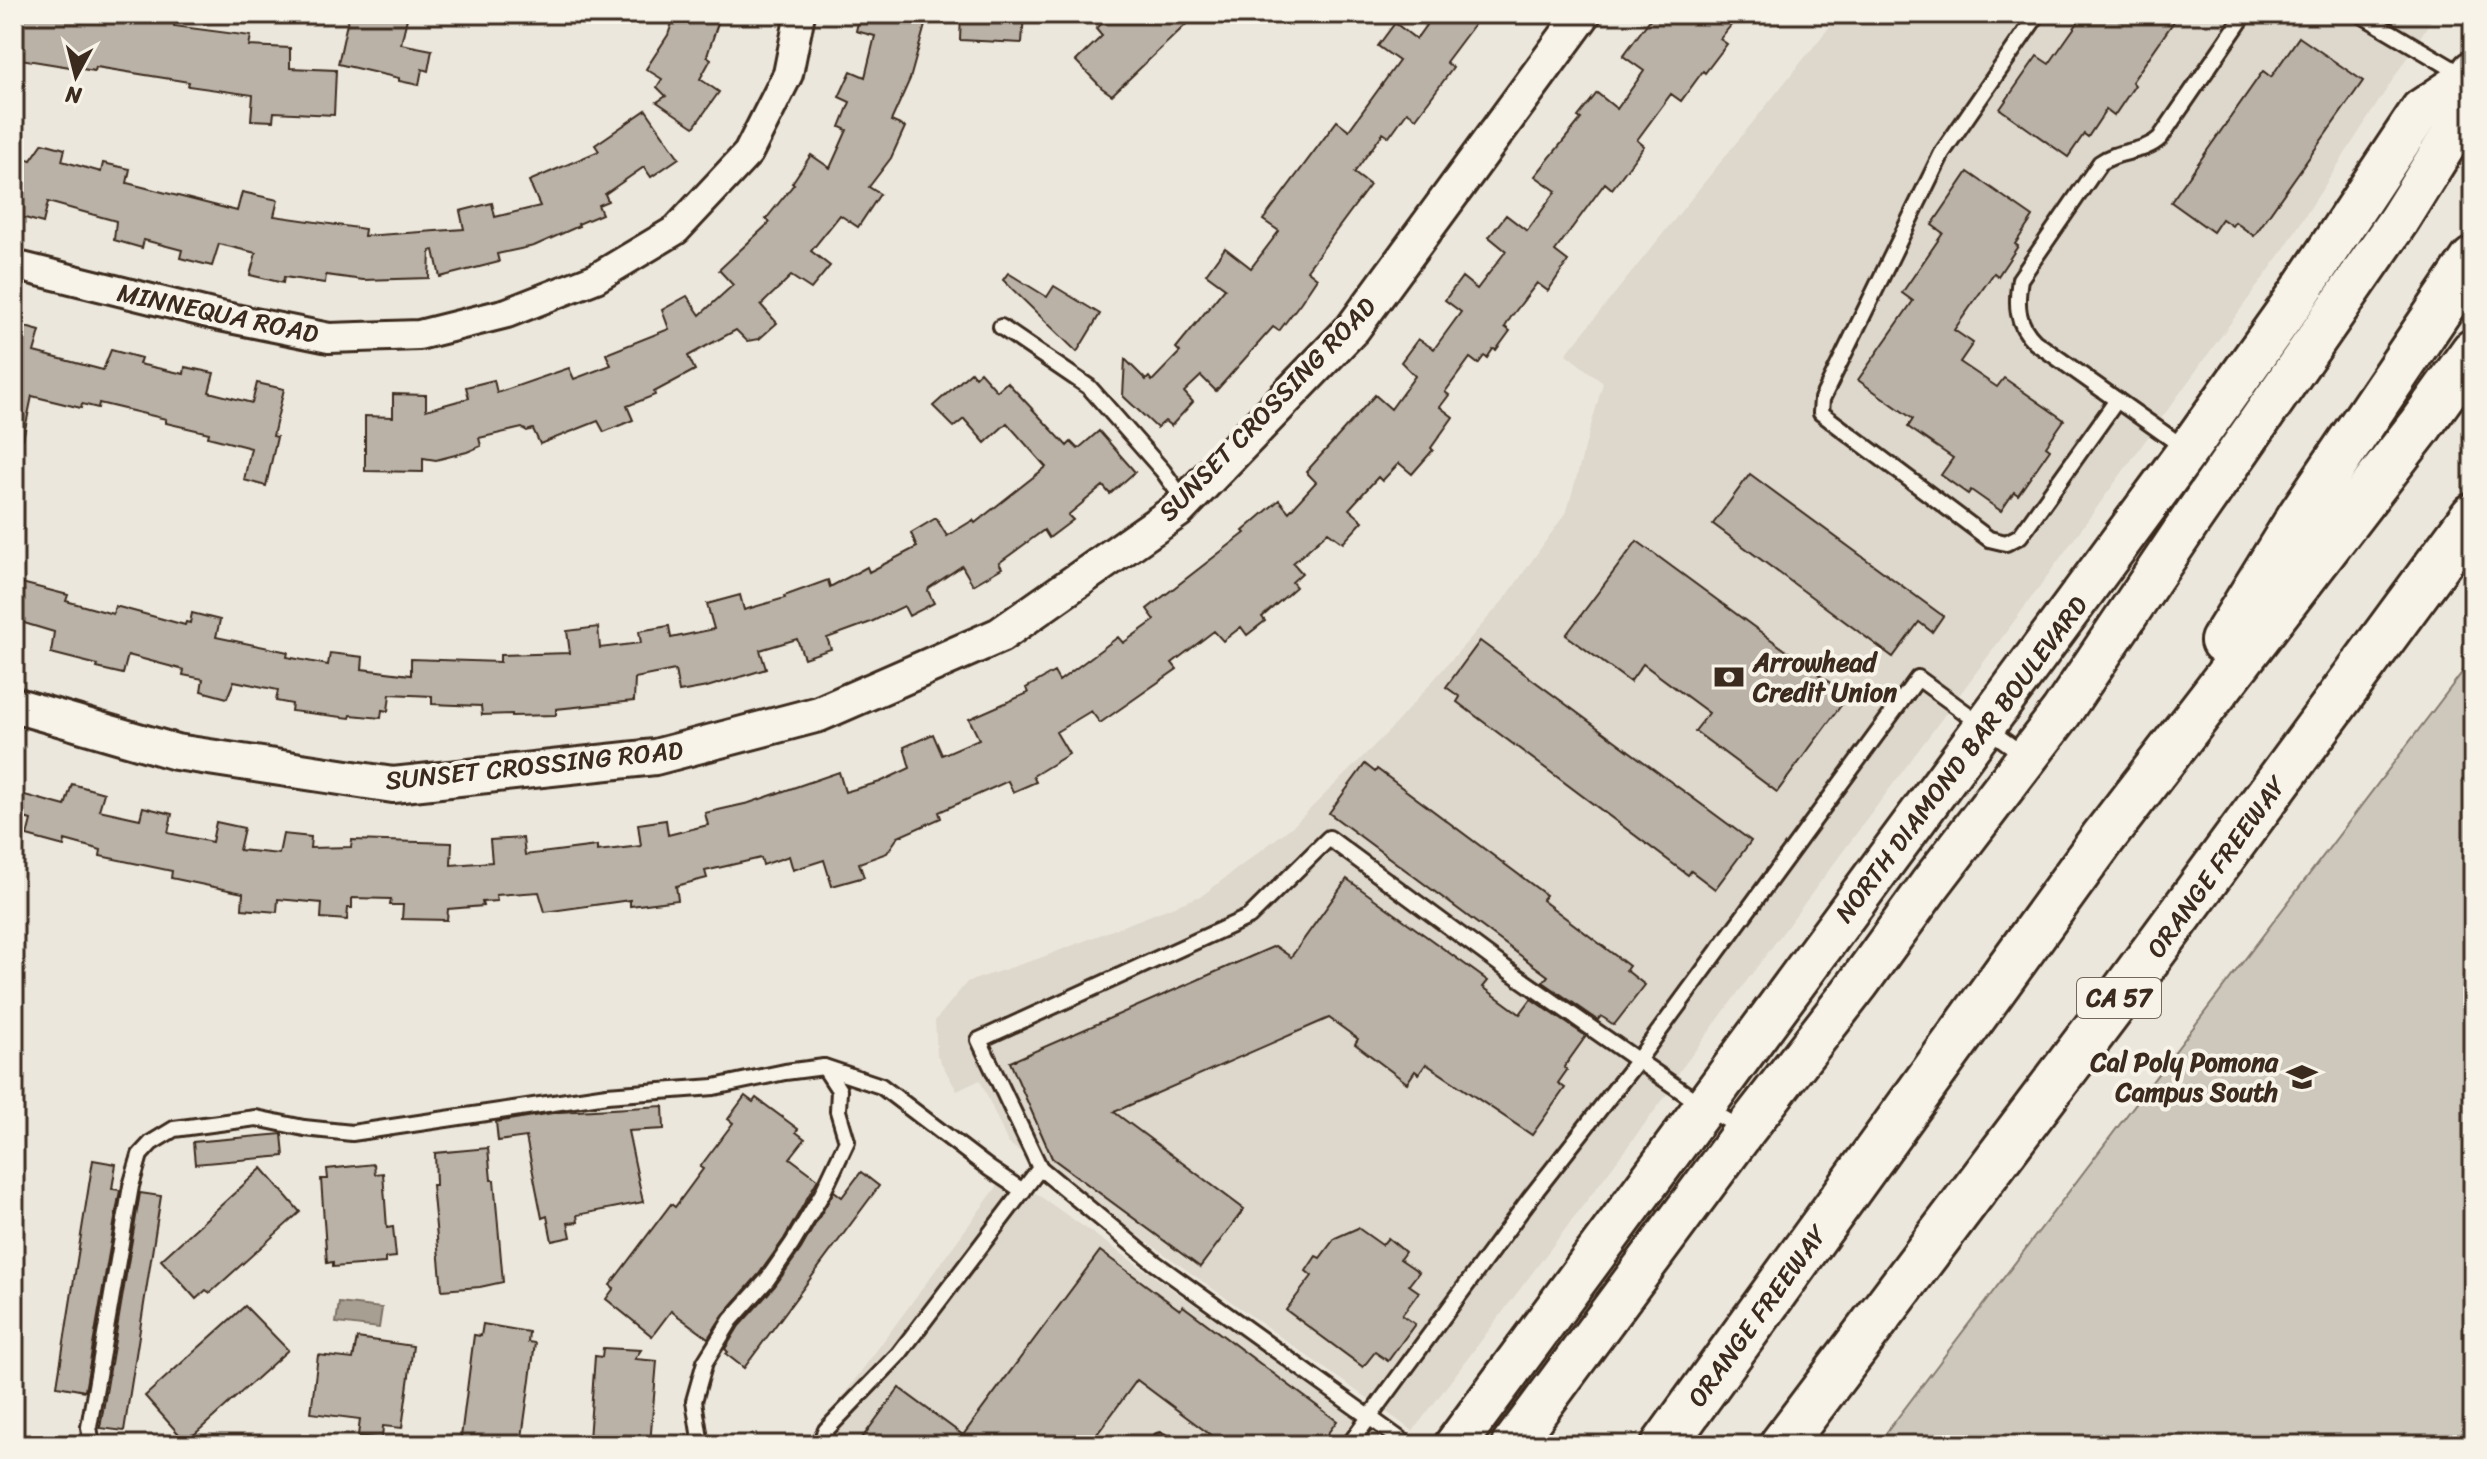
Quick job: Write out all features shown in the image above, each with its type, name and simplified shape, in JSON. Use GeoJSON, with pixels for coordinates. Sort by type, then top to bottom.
{"type":"FeatureCollection","features":[{"type":"Feature","properties":{"kind":"highway"},"geometry":{"type":"LineString","coordinates":[[2103,838],[2300,516],[2473,260]]}},
{"type":"Feature","properties":{"kind":"highway"},"geometry":{"type":"LineString","coordinates":[[2103,838],[2419,427],[2473,352]]}},
{"type":"Feature","properties":{"kind":"highway","name":"ORANGE FREEWAY"},"geometry":{"type":"LineString","coordinates":[[1782,1445],[2125,990],[2466,529]]}},
{"type":"Feature","properties":{"kind":"highway","name":"ORANGE FREEWAY"},"geometry":{"type":"LineString","coordinates":[[1664,1445],[2103,838]]}},
{"type":"Feature","properties":{"kind":"main road","name":"NORTH DIAMOND BAR BOULEVARD"},"geometry":{"type":"LineString","coordinates":[[1455,1445],[1985,728],[2206,462],[2406,209],[2451,136],[2471,75]]}},
{"type":"Feature","properties":{"kind":"main road","name":"NORTH DIAMOND BAR BOULEVARD"},"geometry":{"type":"LineString","coordinates":[[1512,1445],[1745,1130],[2028,758],[2127,618],[2206,462]]}},
{"type":"Feature","properties":{"kind":"street","name":"MINNEQUA ROAD"},"geometry":{"type":"LineString","coordinates":[[14,265],[220,316],[329,338],[419,335],[507,313],[596,278],[676,230],[748,153],[788,74],[800,14]]}},
{"type":"Feature","properties":{"kind":"street","name":"SUNSET CROSSING ROAD"},"geometry":{"type":"LineString","coordinates":[[14,705],[176,752],[393,785],[655,757],[819,714],[1000,635],[1178,510],[1353,328],[1583,14]]}},
{"type":"Feature","properties":{"kind":"lane"},"geometry":{"type":"LineString","coordinates":[[2038,14],[1942,153],[1822,399],[1821,413],[1989,539],[2006,543],[2020,536],[2117,400]]}},
{"type":"Feature","properties":{"kind":"lane"},"geometry":{"type":"LineString","coordinates":[[2206,462],[2026,333],[2019,316],[2017,298],[2020,279],[2100,163],[2111,155],[2150,147],[2160,138],[2245,14]]}},
{"type":"Feature","properties":{"kind":"lane"},"geometry":{"type":"LineString","coordinates":[[2369,16],[2471,75]]}},
{"type":"Feature","properties":{"kind":"lane"},"geometry":{"type":"LineString","coordinates":[[1001,327],[1089,387],[1163,471],[1186,502]]}},
{"type":"Feature","properties":{"kind":"lane"},"geometry":{"type":"LineString","coordinates":[[1349,1445],[1531,1197],[1638,1060],[1918,678],[2028,758]]}},
{"type":"Feature","properties":{"kind":"lane"},"geometry":{"type":"LineString","coordinates":[[1408,1445],[1155,1263],[1040,1168],[979,1040],[1249,917],[1329,838],[1505,968],[1706,1108],[1745,1130]]}},
{"type":"Feature","properties":{"kind":"lane"},"geometry":{"type":"LineString","coordinates":[[92,1445],[89,1427],[131,1186],[140,1155],[151,1143],[174,1129],[256,1118],[304,1128],[352,1133],[607,1095],[714,1087],[824,1067],[881,1086],[1023,1191]]}},
{"type":"Feature","properties":{"kind":"lane"},"geometry":{"type":"LineString","coordinates":[[701,1445],[694,1401],[705,1362],[731,1320],[767,1280],[792,1244],[822,1194],[847,1141],[838,1111],[839,1090],[824,1067]]}},
{"type":"Feature","properties":{"kind":"lane"},"geometry":{"type":"LineString","coordinates":[[819,1445],[826,1430],[898,1355],[1040,1168]]}},
{"type":"Feature","properties":{"kind":"lane"},"geometry":{"type":"LineString","coordinates":[[1157,1445],[1160,1441],[1166,1445]]}},
{"type":"Feature","properties":{"kind":"shaded area"},"geometry":{"type":"Polygon","coordinates":[[[1840,14],[2435,14],[2280,255],[2021,612],[1679,1072],[1674,1085],[1413,1431],[1008,1143],[980,1080],[957,1091],[937,1055],[935,1021],[967,982],[1040,958],[1203,895],[1294,825],[1390,730],[1507,596],[1567,511],[1603,383],[1566,354],[1840,14]]]}},
{"type":"Feature","properties":{"kind":"shaded area","name":"Cal Poly Pomona Campus South"},"geometry":{"type":"Polygon","coordinates":[[[2473,658],[2473,1445],[1877,1445],[2473,658]]]}},
{"type":"Feature","properties":{"kind":"shaded area"},"geometry":{"type":"Polygon","coordinates":[[[1007,1173],[1394,1445],[807,1445],[1007,1173]]]}},
{"type":"Feature","properties":{"kind":"shaded area"},"geometry":{"type":"Polygon","coordinates":[[[339,1303],[382,1308],[379,1328],[336,1323],[339,1303]]]}},
{"type":"Feature","properties":{"kind":"building"},"geometry":{"type":"Polygon","coordinates":[[[14,14],[175,14],[174,26],[251,36],[249,46],[290,48],[290,68],[336,70],[334,115],[274,112],[273,121],[251,120],[253,95],[188,86],[189,82],[96,67],[95,71],[14,58],[14,14]]]}},
{"type":"Feature","properties":{"kind":"building"},"geometry":{"type":"Polygon","coordinates":[[[349,14],[408,14],[401,44],[432,50],[428,71],[422,69],[419,85],[338,64],[349,14]]]}},
{"type":"Feature","properties":{"kind":"building"},"geometry":{"type":"Polygon","coordinates":[[[675,14],[721,14],[707,56],[711,59],[700,79],[719,92],[694,127],[657,102],[666,96],[657,87],[662,79],[646,69],[668,35],[675,14]]]}},
{"type":"Feature","properties":{"kind":"building"},"geometry":{"type":"Polygon","coordinates":[[[860,14],[909,14],[927,18],[910,79],[891,121],[905,127],[891,158],[869,187],[880,194],[858,227],[840,215],[811,251],[830,266],[811,289],[791,276],[761,305],[777,323],[759,339],[747,341],[736,330],[688,356],[695,370],[654,392],[655,395],[627,406],[633,420],[604,432],[598,421],[540,444],[533,429],[527,431],[522,428],[479,438],[481,446],[467,452],[436,460],[423,458],[423,472],[365,471],[365,416],[393,417],[393,394],[426,395],[426,410],[469,398],[466,387],[494,380],[497,393],[569,368],[574,379],[611,365],[606,354],[669,329],[662,310],[687,296],[700,315],[733,285],[719,270],[770,222],[766,219],[794,184],[811,155],[830,168],[847,130],[840,127],[850,102],[839,97],[851,71],[865,77],[875,36],[856,31],[860,14]]]}},
{"type":"Feature","properties":{"kind":"building"},"geometry":{"type":"Polygon","coordinates":[[[961,14],[1024,14],[1022,43],[960,40],[961,14]]]}},
{"type":"Feature","properties":{"kind":"building"},"geometry":{"type":"Polygon","coordinates":[[[1112,14],[1197,14],[1112,95],[1076,61],[1102,36],[1096,29],[1112,14]]]}},
{"type":"Feature","properties":{"kind":"building"},"geometry":{"type":"Polygon","coordinates":[[[1434,14],[1482,14],[1446,62],[1453,68],[1416,118],[1407,112],[1389,137],[1383,133],[1354,173],[1370,185],[1307,270],[1317,278],[1301,302],[1279,331],[1273,327],[1216,391],[1201,376],[1184,392],[1193,402],[1171,426],[1165,421],[1157,428],[1123,396],[1125,359],[1146,380],[1149,377],[1152,381],[1180,352],[1176,348],[1225,288],[1206,274],[1225,248],[1251,268],[1279,231],[1263,220],[1337,121],[1349,130],[1399,61],[1378,46],[1395,23],[1416,39],[1434,14]]]}},
{"type":"Feature","properties":{"kind":"building"},"geometry":{"type":"Polygon","coordinates":[[[1654,14],[1740,14],[1720,39],[1727,44],[1705,73],[1703,71],[1681,101],[1671,94],[1637,140],[1644,146],[1612,189],[1605,183],[1555,251],[1568,261],[1548,291],[1537,283],[1511,317],[1505,327],[1510,331],[1496,350],[1493,349],[1487,358],[1484,356],[1478,364],[1470,358],[1445,392],[1449,395],[1440,407],[1453,417],[1431,448],[1433,450],[1412,474],[1399,463],[1382,481],[1378,477],[1349,509],[1363,521],[1343,543],[1328,532],[1293,563],[1302,573],[1292,582],[1296,587],[1262,617],[1265,621],[1247,635],[1241,627],[1223,641],[1214,631],[1172,663],[1177,669],[1100,723],[1091,711],[1056,732],[1069,754],[1033,776],[1036,782],[1013,792],[1008,781],[939,812],[941,818],[898,837],[887,853],[859,863],[864,877],[832,886],[824,860],[793,870],[789,856],[763,865],[761,858],[705,871],[707,878],[676,886],[678,900],[630,906],[630,900],[545,912],[539,892],[496,895],[497,901],[482,902],[483,906],[448,909],[447,920],[402,919],[403,905],[390,905],[391,899],[352,898],[347,920],[321,918],[322,903],[278,899],[277,912],[242,909],[243,893],[171,878],[172,871],[100,856],[101,850],[65,840],[64,846],[27,836],[31,820],[14,815],[14,792],[65,806],[72,784],[104,793],[99,810],[140,819],[143,807],[172,814],[168,833],[212,842],[216,822],[244,828],[239,850],[279,854],[283,834],[311,837],[310,848],[351,847],[352,840],[452,843],[451,865],[492,862],[490,840],[523,838],[525,855],[597,846],[597,851],[641,846],[638,824],[666,820],[668,835],[708,825],[705,813],[749,803],[839,772],[845,792],[880,782],[910,768],[904,747],[933,734],[942,755],[979,739],[969,719],[1028,693],[1026,688],[1054,672],[1059,681],[1118,637],[1123,643],[1155,620],[1147,609],[1245,533],[1243,531],[1279,500],[1289,512],[1316,482],[1306,472],[1375,395],[1391,409],[1415,376],[1401,362],[1418,339],[1434,349],[1461,312],[1445,300],[1462,277],[1477,289],[1506,251],[1489,237],[1506,215],[1527,231],[1556,191],[1535,176],[1581,119],[1578,117],[1597,93],[1617,109],[1644,71],[1623,56],[1654,14]]]}},
{"type":"Feature","properties":{"kind":"building"},"geometry":{"type":"Polygon","coordinates":[[[2084,14],[2179,14],[2132,82],[2135,85],[2114,116],[2106,110],[2088,137],[2084,134],[2068,157],[2000,109],[2037,56],[2049,64],[2084,14]]]}},
{"type":"Feature","properties":{"kind":"building"},"geometry":{"type":"Polygon","coordinates":[[[2299,37],[2363,81],[2254,236],[2235,222],[2232,226],[2222,219],[2213,232],[2171,202],[2263,71],[2271,77],[2299,37]]]}},
{"type":"Feature","properties":{"kind":"building"},"geometry":{"type":"Polygon","coordinates":[[[646,110],[679,158],[651,177],[644,167],[605,194],[608,201],[598,205],[602,214],[579,226],[534,246],[497,254],[499,262],[440,277],[434,250],[430,251],[429,278],[363,280],[326,275],[325,283],[284,277],[283,283],[250,275],[256,253],[219,244],[212,266],[180,258],[182,250],[144,240],[142,248],[114,240],[116,221],[48,202],[43,223],[14,215],[14,156],[31,160],[43,143],[65,149],[62,161],[101,172],[103,163],[130,169],[127,183],[237,211],[242,192],[278,200],[274,216],[365,229],[364,236],[464,229],[460,211],[492,203],[495,217],[540,206],[529,181],[599,151],[595,145],[646,110]]]}},
{"type":"Feature","properties":{"kind":"building"},"geometry":{"type":"Polygon","coordinates":[[[1968,172],[2033,217],[1998,276],[1994,273],[1954,330],[1973,343],[1960,362],[1997,387],[2004,378],[2064,420],[2046,446],[2050,449],[2018,495],[2014,492],[2001,511],[1971,490],[1968,494],[1941,475],[1953,458],[1908,427],[1913,419],[1858,380],[1913,301],[1902,293],[1943,233],[1932,225],[1968,172]]]}},
{"type":"Feature","properties":{"kind":"building"},"geometry":{"type":"Polygon","coordinates":[[[1008,273],[1047,297],[1054,286],[1100,314],[1077,352],[1003,280],[1008,273]]]}},
{"type":"Feature","properties":{"kind":"building"},"geometry":{"type":"Polygon","coordinates":[[[14,324],[40,331],[34,352],[103,370],[111,350],[141,358],[139,364],[184,374],[185,367],[214,373],[209,392],[252,403],[257,383],[284,389],[266,486],[244,480],[251,448],[208,437],[209,433],[166,423],[166,419],[99,403],[98,408],[82,404],[81,408],[32,396],[23,439],[14,438],[14,324]]]}},
{"type":"Feature","properties":{"kind":"building"},"geometry":{"type":"Polygon","coordinates":[[[971,372],[975,377],[980,372],[997,391],[1007,382],[1067,446],[1071,442],[1078,449],[1099,431],[1135,472],[1110,494],[1103,486],[1068,515],[1073,520],[1049,538],[1044,530],[999,563],[1002,568],[973,585],[962,566],[929,588],[934,603],[909,616],[904,606],[827,638],[831,649],[804,658],[797,639],[760,650],[766,669],[707,687],[679,692],[675,670],[635,678],[634,701],[556,709],[556,715],[512,716],[482,715],[481,706],[432,704],[432,696],[390,694],[388,711],[382,710],[381,718],[351,715],[350,718],[291,711],[292,704],[276,701],[278,690],[234,681],[227,698],[201,691],[203,679],[183,675],[184,670],[128,655],[123,674],[97,668],[98,665],[51,653],[54,632],[14,620],[14,581],[68,595],[66,601],[113,614],[115,606],[185,625],[186,622],[190,623],[192,613],[220,620],[216,637],[288,652],[287,657],[328,665],[330,653],[363,657],[362,669],[411,675],[411,659],[500,662],[500,655],[570,653],[567,631],[598,627],[600,648],[641,643],[639,631],[669,626],[671,638],[714,629],[707,604],[740,595],[744,610],[785,598],[828,580],[830,587],[867,567],[869,572],[917,547],[911,533],[936,518],[947,536],[973,520],[975,523],[1046,467],[1007,423],[985,443],[964,419],[954,427],[933,406],[971,372]]]}},
{"type":"Feature","properties":{"kind":"building"},"geometry":{"type":"Polygon","coordinates":[[[1750,474],[1943,616],[1932,632],[1919,622],[1893,657],[1713,524],[1750,474]]]}},
{"type":"Feature","properties":{"kind":"building"},"geometry":{"type":"Polygon","coordinates":[[[1637,541],[1848,696],[1777,792],[1695,731],[1709,713],[1643,664],[1630,682],[1566,635],[1637,541]]]}},
{"type":"Feature","properties":{"kind":"building"},"geometry":{"type":"Polygon","coordinates":[[[1480,641],[1751,841],[1715,889],[1691,871],[1688,875],[1457,702],[1460,697],[1446,687],[1480,641]]]}},
{"type":"Feature","properties":{"kind":"building"},"geometry":{"type":"Polygon","coordinates":[[[1365,764],[1375,772],[1377,769],[1546,895],[1542,900],[1629,966],[1626,970],[1645,985],[1614,1025],[1601,1016],[1598,1020],[1543,982],[1548,976],[1329,813],[1365,764]]]}},
{"type":"Feature","properties":{"kind":"building"},"geometry":{"type":"Polygon","coordinates":[[[1347,879],[1488,981],[1483,987],[1520,1014],[1531,999],[1586,1036],[1564,1067],[1567,1070],[1558,1083],[1565,1088],[1532,1135],[1426,1064],[1419,1074],[1415,1071],[1407,1083],[1355,1044],[1358,1039],[1329,1018],[1114,1112],[1244,1209],[1200,1267],[1052,1158],[1010,1062],[1275,946],[1291,957],[1347,879]]]}},
{"type":"Feature","properties":{"kind":"building"},"geometry":{"type":"Polygon","coordinates":[[[745,1096],[753,1102],[756,1098],[798,1129],[796,1132],[805,1139],[790,1158],[818,1179],[784,1239],[708,1338],[671,1311],[652,1336],[606,1299],[614,1288],[610,1285],[671,1204],[675,1207],[703,1169],[700,1167],[733,1123],[728,1119],[745,1096]]]}},
{"type":"Feature","properties":{"kind":"building"},"geometry":{"type":"Polygon","coordinates":[[[663,1106],[664,1129],[628,1131],[643,1202],[577,1215],[578,1222],[568,1223],[571,1237],[552,1241],[547,1216],[542,1218],[526,1137],[498,1141],[496,1122],[559,1112],[663,1106]]]}},
{"type":"Feature","properties":{"kind":"building"},"geometry":{"type":"Polygon","coordinates":[[[282,1134],[284,1156],[195,1164],[193,1142],[282,1134]]]}},
{"type":"Feature","properties":{"kind":"building"},"geometry":{"type":"Polygon","coordinates":[[[488,1148],[491,1180],[494,1180],[503,1282],[442,1290],[432,1185],[436,1185],[435,1153],[488,1148]]]}},
{"type":"Feature","properties":{"kind":"building"},"geometry":{"type":"Polygon","coordinates":[[[93,1160],[116,1164],[112,1189],[120,1190],[85,1391],[57,1386],[93,1160]]]}},
{"type":"Feature","properties":{"kind":"building"},"geometry":{"type":"Polygon","coordinates":[[[374,1164],[375,1174],[383,1173],[387,1228],[393,1227],[396,1257],[385,1258],[385,1263],[333,1267],[333,1262],[327,1263],[321,1179],[328,1179],[327,1169],[374,1164]]]}},
{"type":"Feature","properties":{"kind":"building"},"geometry":{"type":"Polygon","coordinates":[[[262,1168],[300,1212],[210,1293],[206,1290],[196,1299],[161,1260],[262,1168]]]}},
{"type":"Feature","properties":{"kind":"building"},"geometry":{"type":"Polygon","coordinates":[[[861,1172],[879,1186],[744,1368],[726,1354],[725,1349],[739,1326],[775,1286],[801,1249],[834,1191],[842,1197],[861,1172]]]}},
{"type":"Feature","properties":{"kind":"building"},"geometry":{"type":"Polygon","coordinates":[[[140,1193],[161,1196],[124,1431],[100,1428],[140,1193]]]}},
{"type":"Feature","properties":{"kind":"building"},"geometry":{"type":"Polygon","coordinates":[[[1358,1228],[1382,1245],[1388,1238],[1405,1252],[1400,1259],[1419,1272],[1409,1285],[1419,1292],[1402,1315],[1415,1324],[1388,1361],[1375,1352],[1363,1367],[1286,1310],[1312,1276],[1306,1271],[1316,1256],[1320,1258],[1335,1238],[1358,1228]]]}},
{"type":"Feature","properties":{"kind":"building"},"geometry":{"type":"Polygon","coordinates":[[[1100,1251],[1180,1310],[1183,1306],[1337,1421],[1319,1445],[1224,1445],[1137,1380],[1089,1445],[857,1445],[899,1388],[963,1435],[1100,1251]]]}},
{"type":"Feature","properties":{"kind":"building"},"geometry":{"type":"Polygon","coordinates":[[[245,1306],[288,1350],[186,1442],[145,1396],[245,1306]]]}},
{"type":"Feature","properties":{"kind":"building"},"geometry":{"type":"Polygon","coordinates":[[[483,1324],[529,1332],[528,1342],[535,1343],[521,1445],[460,1445],[474,1335],[481,1336],[483,1324]]]}},
{"type":"Feature","properties":{"kind":"building"},"geometry":{"type":"Polygon","coordinates":[[[357,1338],[413,1346],[402,1428],[383,1426],[382,1439],[358,1436],[360,1419],[311,1413],[318,1355],[353,1359],[357,1338]]]}},
{"type":"Feature","properties":{"kind":"building"},"geometry":{"type":"Polygon","coordinates":[[[603,1348],[641,1350],[635,1359],[657,1361],[650,1444],[604,1445],[604,1441],[589,1440],[595,1356],[602,1357],[603,1348]]]}},
{"type":"Feature","properties":{"kind":"place","name":"Arrowhead Credit Union"},"geometry":{"type":"Point","coordinates":[1729,677]}},
{"type":"Feature","properties":{"kind":"place","name":"Cal Poly Pomona Campus South"},"geometry":{"type":"Point","coordinates":[2302,1077]}}]}
